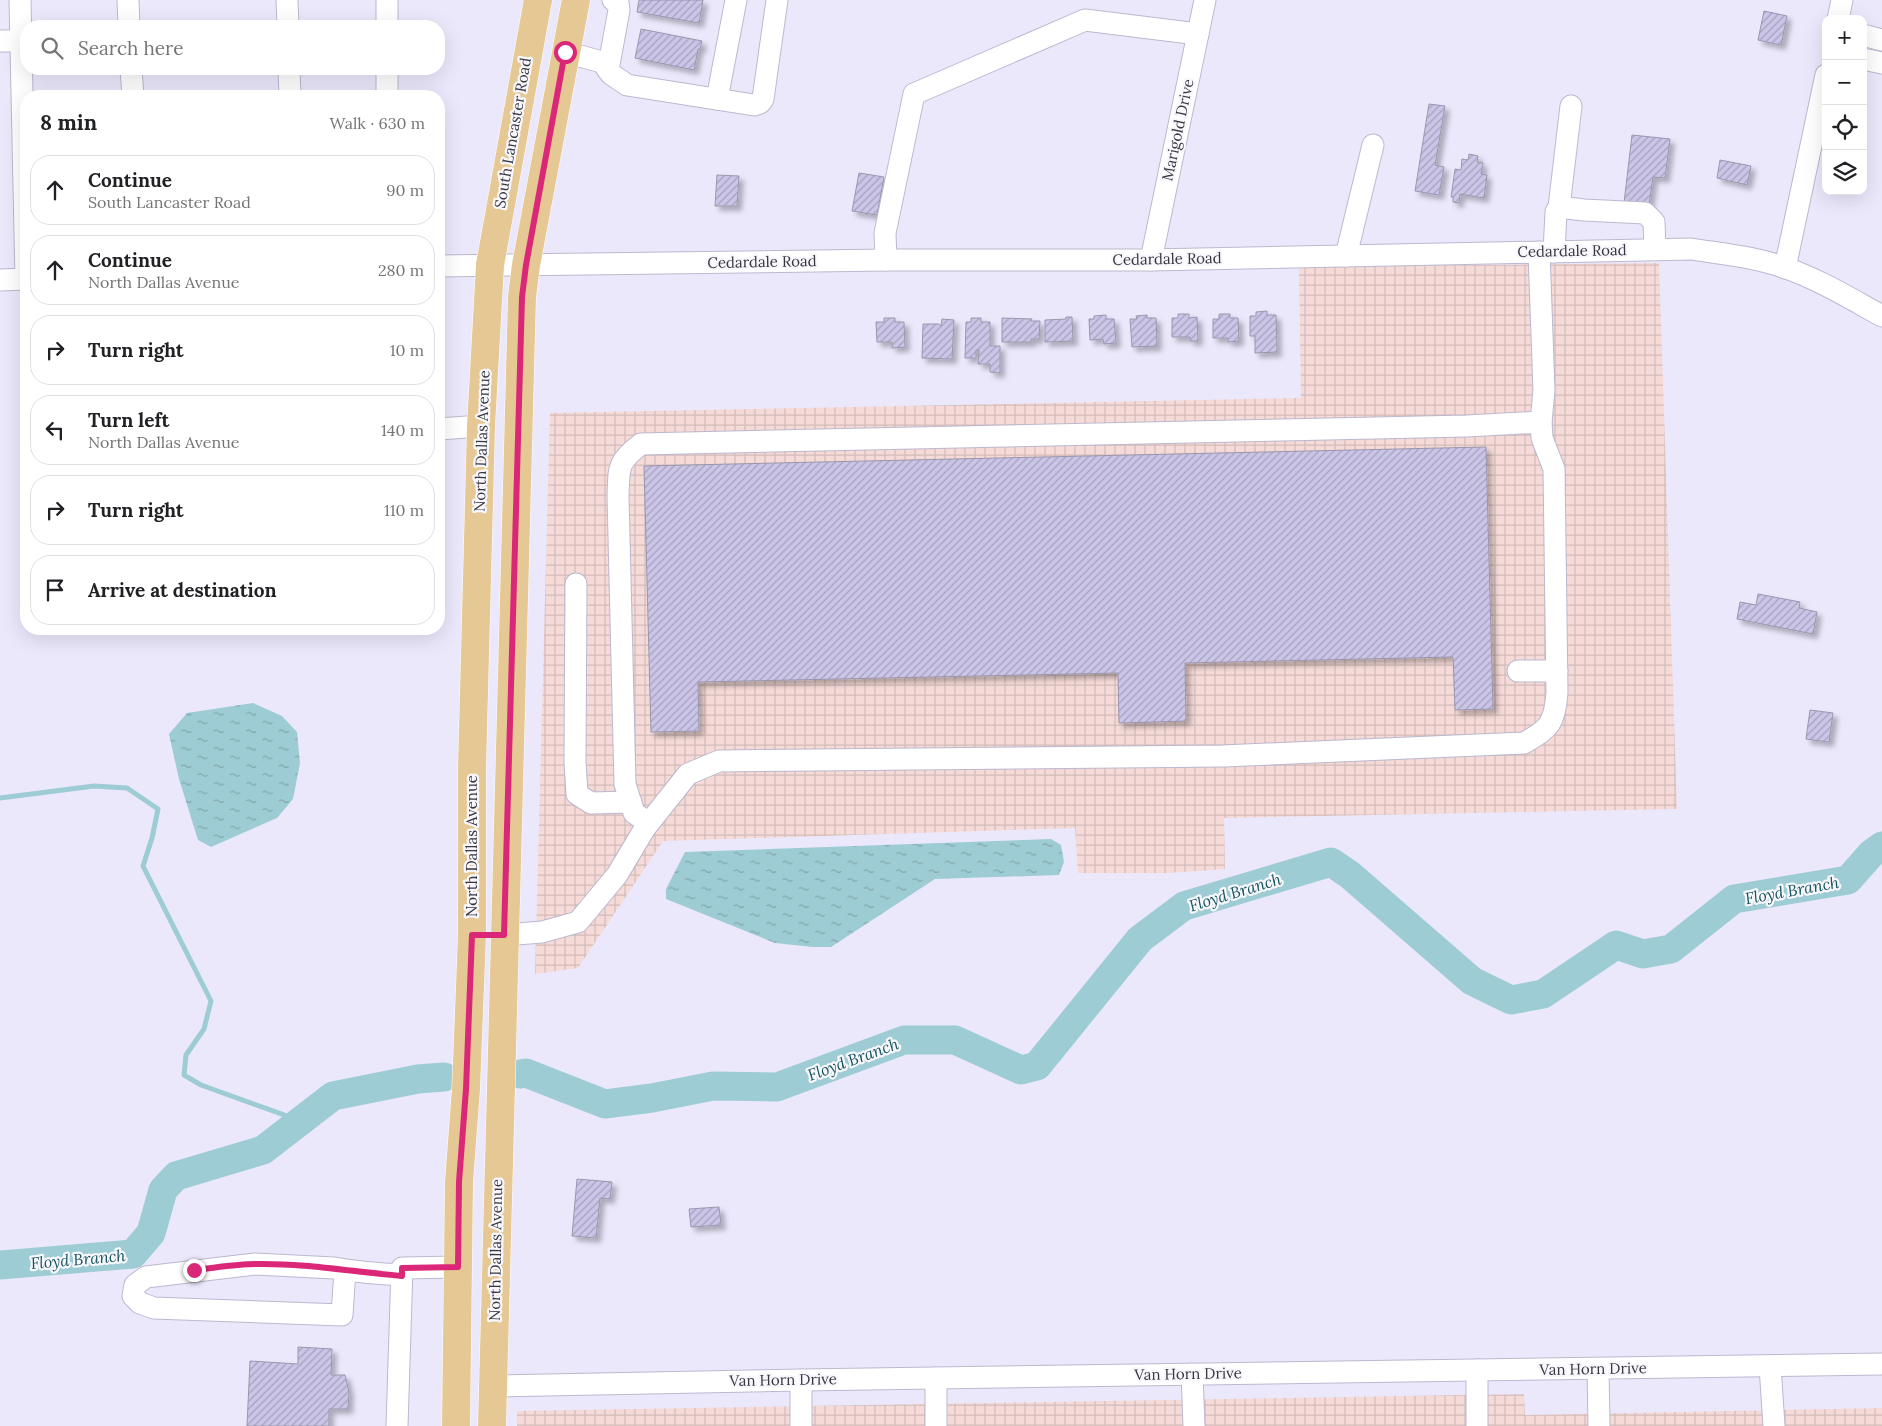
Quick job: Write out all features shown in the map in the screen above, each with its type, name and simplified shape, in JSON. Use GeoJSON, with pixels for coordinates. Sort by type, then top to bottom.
{"type":"FeatureCollection","features":[{"type":"Feature","properties":{"kind":"main road","name":"South Lancaster Road"},"geometry":{"type":"LineString","coordinates":[[490,265],[538,0]]}},
{"type":"Feature","properties":{"kind":"main road"},"geometry":{"type":"LineString","coordinates":[[526,265],[576,0]]}},
{"type":"Feature","properties":{"kind":"main road","name":"North Dallas Avenue"},"geometry":{"type":"LineString","coordinates":[[456,1426],[459,1182],[466,1089],[472,935],[472,768],[481,426],[490,265]]}},
{"type":"Feature","properties":{"kind":"main road","name":"North Dallas Avenue"},"geometry":{"type":"LineString","coordinates":[[492,1426],[518,396],[522,297],[526,265]]}},
{"type":"Feature","properties":{"kind":"main road"},"geometry":{"type":"LineString","coordinates":[[472,935],[504,935]]}},
{"type":"Feature","properties":{"kind":"street"},"geometry":{"type":"LineString","coordinates":[[20,0],[20,20]]}},
{"type":"Feature","properties":{"kind":"street"},"geometry":{"type":"LineString","coordinates":[[128,0],[130,20]]}},
{"type":"Feature","properties":{"kind":"street"},"geometry":{"type":"LineString","coordinates":[[287,0],[288,20]]}},
{"type":"Feature","properties":{"kind":"street"},"geometry":{"type":"LineString","coordinates":[[387,0],[387,20]]}},
{"type":"Feature","properties":{"kind":"street"},"geometry":{"type":"LineString","coordinates":[[608,70],[619,10],[618,3],[613,0]]}},
{"type":"Feature","properties":{"kind":"street"},"geometry":{"type":"LineString","coordinates":[[718,99],[736,0]]}},
{"type":"Feature","properties":{"kind":"street"},"geometry":{"type":"LineString","coordinates":[[565,52],[602,62],[608,70],[627,85],[754,105],[763,98],[777,0]]}},
{"type":"Feature","properties":{"kind":"street","name":"Marigold Drive"},"geometry":{"type":"LineString","coordinates":[[1151,260],[1205,0]]}},
{"type":"Feature","properties":{"kind":"street"},"geometry":{"type":"LineString","coordinates":[[1839,15],[1842,0]]}},
{"type":"Feature","properties":{"kind":"street"},"geometry":{"type":"LineString","coordinates":[[886,260],[885,233],[914,94],[1085,20],[1198,34]]}},
{"type":"Feature","properties":{"kind":"street"},"geometry":{"type":"LineString","coordinates":[[1867,36],[1882,40]]}},
{"type":"Feature","properties":{"kind":"street"},"geometry":{"type":"LineString","coordinates":[[0,41],[20,40]]}},
{"type":"Feature","properties":{"kind":"street"},"geometry":{"type":"LineString","coordinates":[[1867,60],[1882,63]]}},
{"type":"Feature","properties":{"kind":"street"},"geometry":{"type":"LineString","coordinates":[[22,75],[22,90]]}},
{"type":"Feature","properties":{"kind":"street"},"geometry":{"type":"LineString","coordinates":[[131,75],[132,90]]}},
{"type":"Feature","properties":{"kind":"street"},"geometry":{"type":"LineString","coordinates":[[289,75],[290,90]]}},
{"type":"Feature","properties":{"kind":"street"},"geometry":{"type":"LineString","coordinates":[[387,75],[387,90]]}},
{"type":"Feature","properties":{"kind":"street"},"geometry":{"type":"LineString","coordinates":[[1785,268],[1822,95]]}},
{"type":"Feature","properties":{"kind":"street"},"geometry":{"type":"LineString","coordinates":[[504,935],[542,932],[578,922],[617,876],[649,823],[688,774],[719,762],[1223,756],[1524,743],[1544,732],[1555,711],[1557,671],[1554,469],[1542,438],[1540,422],[1544,390],[1546,252],[1559,207],[1571,106]]}},
{"type":"Feature","properties":{"kind":"street"},"geometry":{"type":"LineString","coordinates":[[1346,256],[1373,145]]}},
{"type":"Feature","properties":{"kind":"street"},"geometry":{"type":"LineString","coordinates":[[1559,207],[1645,213],[1654,222],[1655,249]]}},
{"type":"Feature","properties":{"kind":"street","name":"Cedardale Road"},"geometry":{"type":"LineString","coordinates":[[445,266],[886,260],[1151,260],[1692,249],[1763,261],[1785,268],[1828,286],[1882,316]]}},
{"type":"Feature","properties":{"kind":"street"},"geometry":{"type":"LineString","coordinates":[[0,280],[20,279]]}},
{"type":"Feature","properties":{"kind":"street"},"geometry":{"type":"LineString","coordinates":[[649,823],[634,813],[626,784],[618,496],[620,466],[628,454],[641,444],[1467,426],[1540,422]]}},
{"type":"Feature","properties":{"kind":"street"},"geometry":{"type":"LineString","coordinates":[[445,429],[481,426]]}},
{"type":"Feature","properties":{"kind":"street"},"geometry":{"type":"LineString","coordinates":[[576,584],[575,744],[577,794],[590,803],[631,802]]}},
{"type":"Feature","properties":{"kind":"street"},"geometry":{"type":"LineString","coordinates":[[1518,671],[1557,671]]}},
{"type":"Feature","properties":{"kind":"street"},"geometry":{"type":"LineString","coordinates":[[345,1270],[342,1314],[154,1308],[140,1303],[133,1296],[135,1285],[146,1277],[255,1264],[345,1270],[402,1276]]}},
{"type":"Feature","properties":{"kind":"street"},"geometry":{"type":"LineString","coordinates":[[397,1426],[402,1268],[458,1267]]}},
{"type":"Feature","properties":{"kind":"street","name":"Van Horn Drive"},"geometry":{"type":"LineString","coordinates":[[493,1386],[1882,1364]]}},
{"type":"Feature","properties":{"kind":"street"},"geometry":{"type":"LineString","coordinates":[[1770,1366],[1774,1426]]}},
{"type":"Feature","properties":{"kind":"street"},"geometry":{"type":"LineString","coordinates":[[1598,1369],[1599,1426]]}},
{"type":"Feature","properties":{"kind":"street"},"geometry":{"type":"LineString","coordinates":[[1477,1370],[1477,1426]]}},
{"type":"Feature","properties":{"kind":"street"},"geometry":{"type":"LineString","coordinates":[[1192,1374],[1194,1426]]}},
{"type":"Feature","properties":{"kind":"street"},"geometry":{"type":"LineString","coordinates":[[936,1378],[936,1426]]}},
{"type":"Feature","properties":{"kind":"street"},"geometry":{"type":"LineString","coordinates":[[801,1380],[801,1426]]}},
{"type":"Feature","properties":{"kind":"shaded area"},"geometry":{"type":"Polygon","coordinates":[[[1659,263],[1677,809],[1224,818],[1225,869],[1170,873],[1078,873],[1075,828],[663,841],[578,968],[535,974],[550,413],[1301,398],[1299,267],[1659,263]]]}},
{"type":"Feature","properties":{"kind":"shaded area"},"geometry":{"type":"Polygon","coordinates":[[[1524,1394],[1525,1415],[1882,1408],[1882,1426],[517,1426],[517,1411],[1524,1394]]]}},
{"type":"Feature","properties":{"kind":"water"},"geometry":{"type":"Polygon","coordinates":[[[253,703],[282,716],[297,732],[300,763],[293,799],[277,818],[211,847],[198,840],[179,779],[169,734],[187,713],[253,703]]]}},
{"type":"Feature","properties":{"kind":"water"},"geometry":{"type":"Polygon","coordinates":[[[1051,839],[1061,845],[1064,862],[1059,875],[935,879],[831,947],[775,943],[666,899],[666,889],[685,852],[1051,839]]]}},
{"type":"Feature","properties":{"kind":"building"},"geometry":{"type":"Polygon","coordinates":[[[639,0],[703,0],[699,23],[637,12],[639,0]]]}},
{"type":"Feature","properties":{"kind":"building"},"geometry":{"type":"Polygon","coordinates":[[[1764,11],[1787,16],[1781,45],[1758,40],[1764,11]]]}},
{"type":"Feature","properties":{"kind":"building"},"geometry":{"type":"Polygon","coordinates":[[[641,29],[702,41],[700,49],[698,49],[694,70],[635,58],[641,29]]]}},
{"type":"Feature","properties":{"kind":"building"},"geometry":{"type":"Polygon","coordinates":[[[1429,104],[1445,106],[1435,165],[1444,167],[1439,195],[1415,191],[1429,104]]]}},
{"type":"Feature","properties":{"kind":"building"},"geometry":{"type":"Polygon","coordinates":[[[1632,135],[1670,139],[1665,178],[1653,177],[1649,205],[1624,203],[1632,135]]]}},
{"type":"Feature","properties":{"kind":"building"},"geometry":{"type":"Polygon","coordinates":[[[1469,154],[1478,156],[1477,162],[1483,163],[1481,174],[1487,175],[1484,198],[1460,194],[1459,203],[1453,202],[1453,197],[1451,197],[1455,169],[1461,170],[1462,159],[1468,160],[1469,154]]]}},
{"type":"Feature","properties":{"kind":"building"},"geometry":{"type":"Polygon","coordinates":[[[1720,160],[1751,166],[1747,185],[1717,178],[1720,160]]]}},
{"type":"Feature","properties":{"kind":"building"},"geometry":{"type":"Polygon","coordinates":[[[859,173],[884,177],[877,215],[852,211],[859,173]]]}},
{"type":"Feature","properties":{"kind":"building"},"geometry":{"type":"Polygon","coordinates":[[[717,175],[739,176],[737,206],[715,206],[717,175]]]}},
{"type":"Feature","properties":{"kind":"building"},"geometry":{"type":"Polygon","coordinates":[[[1267,311],[1267,315],[1276,315],[1277,352],[1255,353],[1255,336],[1250,336],[1250,316],[1256,316],[1256,312],[1267,311]]]}},
{"type":"Feature","properties":{"kind":"building"},"geometry":{"type":"Polygon","coordinates":[[[1178,314],[1189,314],[1189,318],[1197,317],[1198,341],[1190,341],[1190,337],[1172,337],[1172,318],[1178,318],[1178,314]]]}},
{"type":"Feature","properties":{"kind":"building"},"geometry":{"type":"Polygon","coordinates":[[[1219,314],[1230,314],[1230,318],[1238,318],[1239,341],[1228,342],[1228,338],[1213,338],[1213,319],[1219,319],[1219,314]]]}},
{"type":"Feature","properties":{"kind":"building"},"geometry":{"type":"Polygon","coordinates":[[[1106,315],[1106,319],[1114,319],[1116,343],[1104,344],[1103,339],[1090,340],[1089,319],[1094,319],[1094,316],[1106,315]]]}},
{"type":"Feature","properties":{"kind":"building"},"geometry":{"type":"Polygon","coordinates":[[[1147,315],[1147,318],[1156,318],[1157,346],[1132,347],[1130,319],[1137,319],[1136,316],[1147,315]]]}},
{"type":"Feature","properties":{"kind":"building"},"geometry":{"type":"Polygon","coordinates":[[[1066,317],[1072,317],[1073,341],[1045,342],[1045,320],[1066,319],[1066,317]]]}},
{"type":"Feature","properties":{"kind":"building"},"geometry":{"type":"Polygon","coordinates":[[[884,318],[895,318],[895,322],[904,322],[905,347],[892,348],[892,342],[877,342],[876,322],[884,322],[884,318]]]}},
{"type":"Feature","properties":{"kind":"building"},"geometry":{"type":"Polygon","coordinates":[[[971,318],[981,318],[981,322],[990,322],[990,346],[1000,346],[1000,373],[990,372],[990,364],[978,364],[979,350],[976,350],[976,358],[965,358],[966,322],[971,322],[971,318]]]}},
{"type":"Feature","properties":{"kind":"building"},"geometry":{"type":"Polygon","coordinates":[[[1002,318],[1040,321],[1039,339],[1031,339],[1031,342],[1002,342],[1002,318]]]}},
{"type":"Feature","properties":{"kind":"building"},"geometry":{"type":"Polygon","coordinates":[[[942,319],[954,320],[952,359],[922,358],[923,324],[939,324],[941,326],[942,319]]]}},
{"type":"Feature","properties":{"kind":"building"},"geometry":{"type":"Polygon","coordinates":[[[1486,447],[1493,709],[1455,710],[1453,657],[1185,663],[1186,721],[1119,723],[1118,673],[698,682],[699,731],[651,732],[644,466],[1486,447]]]}},
{"type":"Feature","properties":{"kind":"building"},"geometry":{"type":"Polygon","coordinates":[[[1758,594],[1800,602],[1799,608],[1817,612],[1813,634],[1737,619],[1740,602],[1756,605],[1758,594]]]}},
{"type":"Feature","properties":{"kind":"building"},"geometry":{"type":"Polygon","coordinates":[[[1810,710],[1833,713],[1829,742],[1806,739],[1810,710]]]}},
{"type":"Feature","properties":{"kind":"building"},"geometry":{"type":"Polygon","coordinates":[[[577,1179],[612,1182],[610,1199],[600,1198],[596,1238],[572,1236],[577,1179]]]}},
{"type":"Feature","properties":{"kind":"building"},"geometry":{"type":"Polygon","coordinates":[[[719,1207],[721,1225],[691,1227],[689,1209],[719,1207]]]}},
{"type":"Feature","properties":{"kind":"building"},"geometry":{"type":"Polygon","coordinates":[[[298,1347],[332,1349],[331,1375],[345,1375],[349,1392],[348,1409],[329,1409],[329,1426],[247,1426],[250,1361],[298,1364],[298,1347]]]}},
{"type":"Feature","properties":{"kind":"waterway"},"geometry":{"type":"LineString","coordinates":[[0,798],[94,786],[127,788],[158,809],[152,838],[143,866],[211,1001],[204,1029],[186,1055],[184,1075],[201,1085],[301,1121]]}},
{"type":"Feature","properties":{"kind":"waterway","name":"Floyd Branch"},"geometry":{"type":"LineString","coordinates":[[520,1074],[526,1073],[605,1104],[652,1098],[713,1086],[777,1087],[904,1040],[955,1040],[1021,1070],[1037,1066],[1140,939],[1184,906],[1331,862],[1350,875],[1472,981],[1511,1000],[1543,994],[1616,945],[1643,954],[1671,949],[1734,899],[1848,880],[1871,854],[1882,846]]}},
{"type":"Feature","properties":{"kind":"waterway","name":"Floyd Branch"},"geometry":{"type":"LineString","coordinates":[[0,1265],[133,1254],[151,1233],[163,1190],[176,1176],[263,1150],[333,1096],[418,1079],[444,1077]]}},
{"type":"Feature","properties":{"kind":"route"},"geometry":{"type":"LineString","coordinates":[[194,1270],[255,1264],[334,1268],[402,1276],[402,1268],[458,1267],[459,1182],[466,1089],[472,935],[504,935],[522,297],[526,265],[565,52]]}}]}
